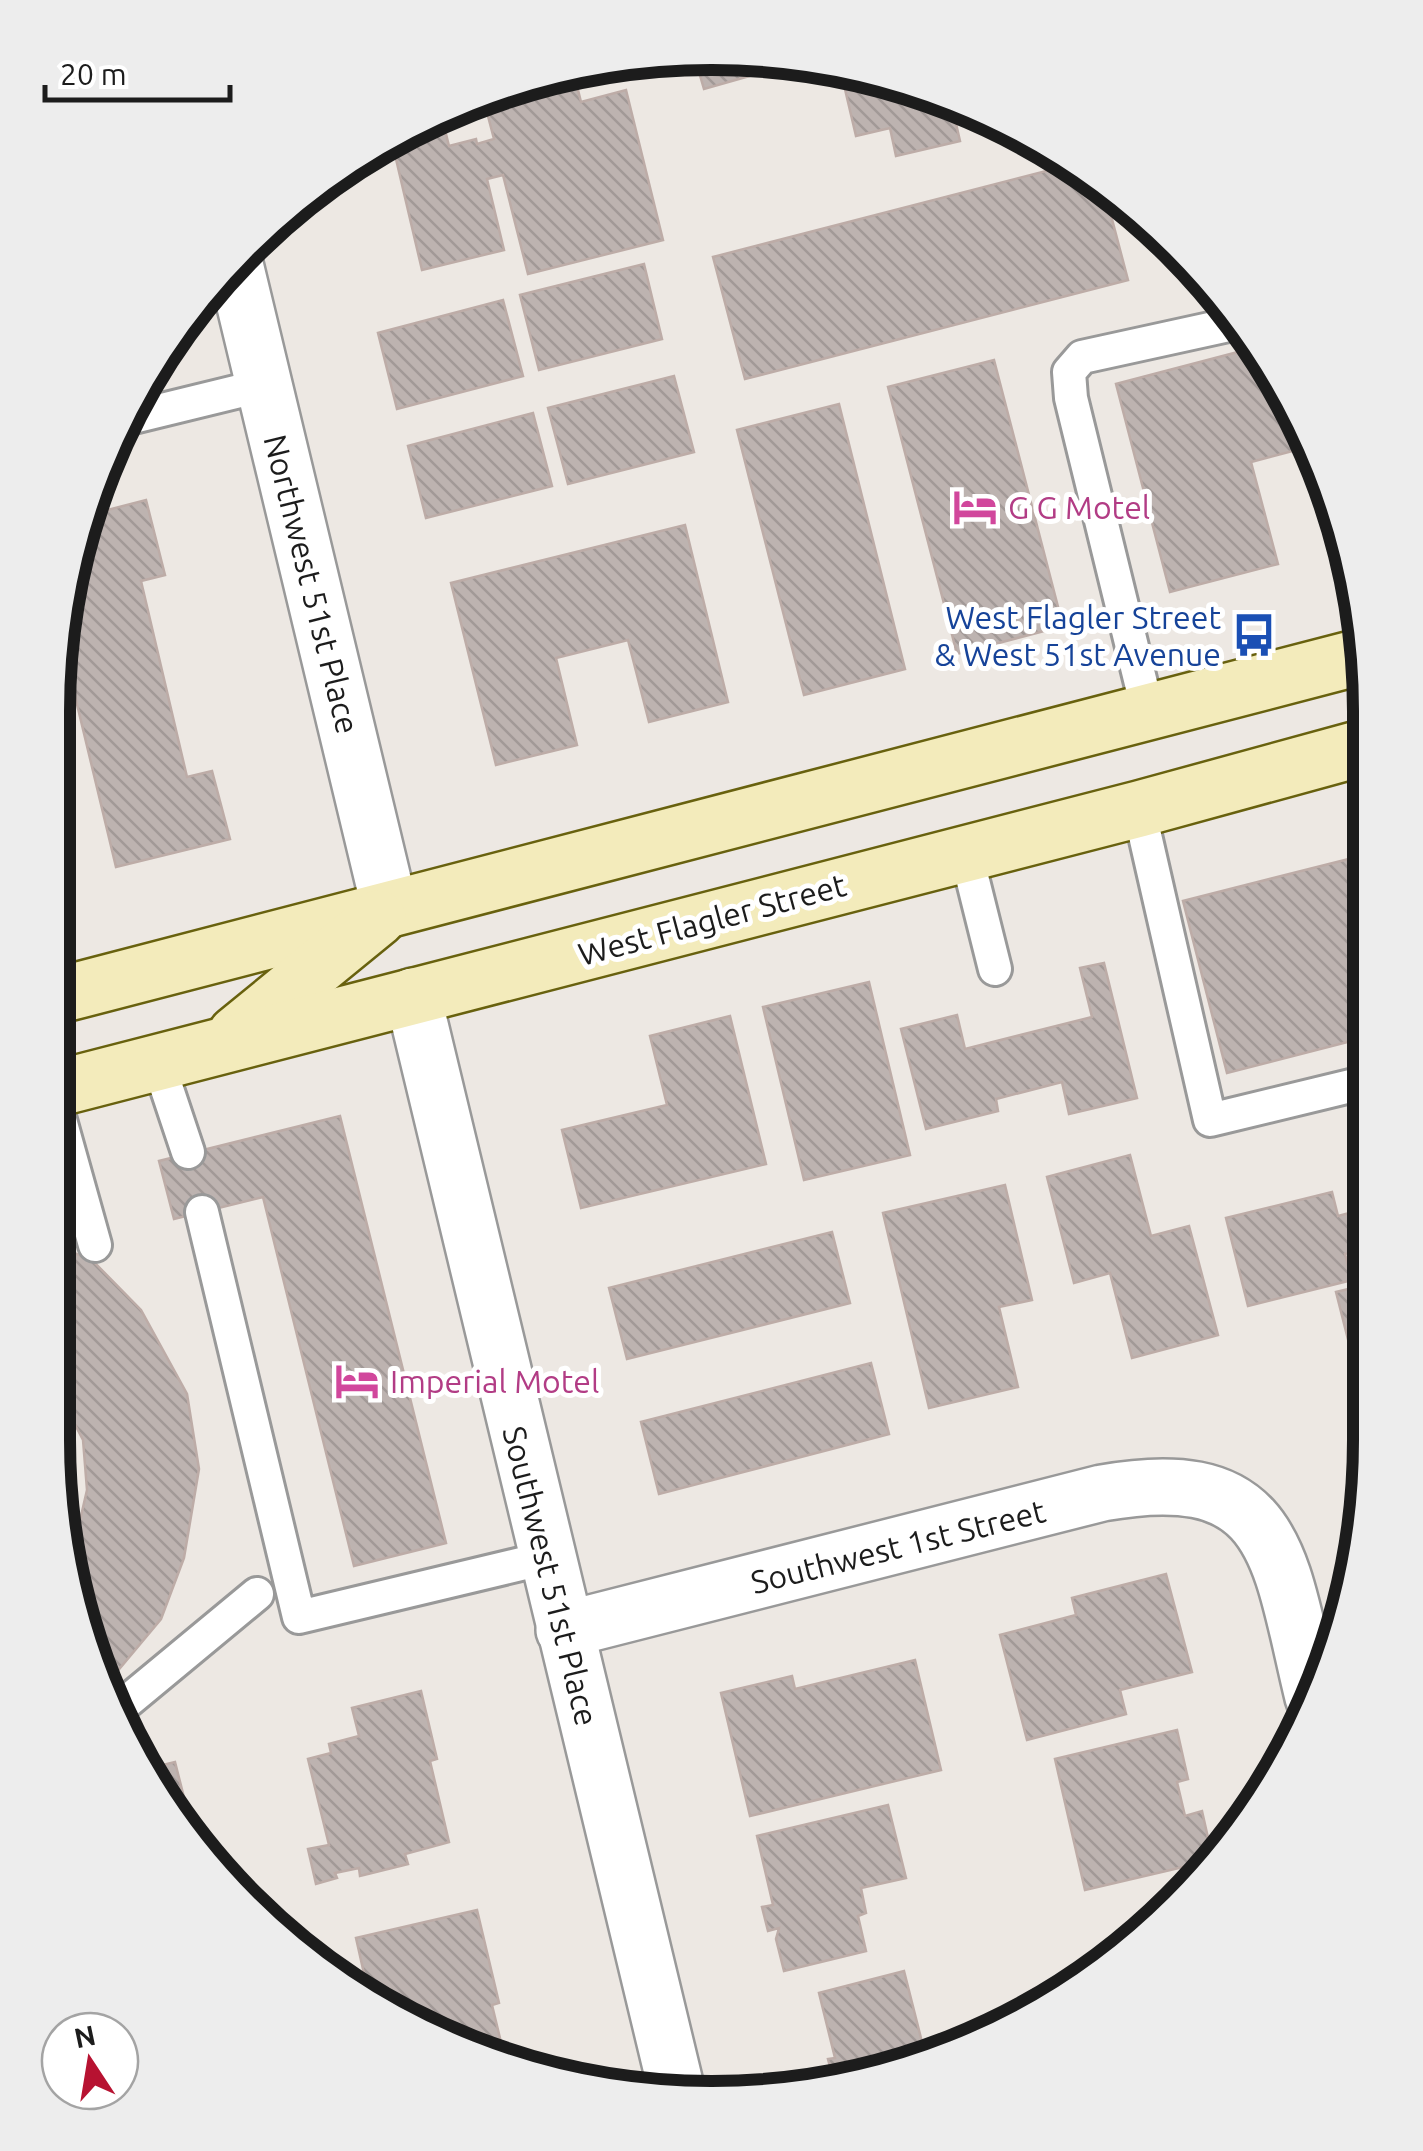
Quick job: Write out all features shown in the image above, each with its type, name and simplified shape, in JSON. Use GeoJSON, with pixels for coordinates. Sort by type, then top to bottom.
{"type":"FeatureCollection","features":[{"type":"Feature","properties":{"kind":"main road"},"geometry":{"type":"LineString","coordinates":[[70,992],[1351,658]]}},
{"type":"Feature","properties":{"kind":"main road","name":"West Flagler Street"},"geometry":{"type":"LineString","coordinates":[[70,1085],[1353,750]]}},
{"type":"Feature","properties":{"kind":"main road"},"geometry":{"type":"LineString","coordinates":[[222,1045],[390,909]]}},
{"type":"Feature","properties":{"kind":"street","name":"Northwest 51st Place"},"geometry":{"type":"LineString","coordinates":[[236,281],[390,909]]}},
{"type":"Feature","properties":{"kind":"street","name":"Southwest 51st Place"},"geometry":{"type":"LineString","coordinates":[[413,996],[674,2080]]}},
{"type":"Feature","properties":{"kind":"street","name":"Southwest 1st Street"},"geometry":{"type":"LineString","coordinates":[[564,1630],[1102,1493],[1180,1486],[1208,1490],[1233,1501],[1261,1527],[1274,1548],[1307,1676]]}},
{"type":"Feature","properties":{"kind":"lane"},"geometry":{"type":"LineString","coordinates":[[1148,712],[1071,398],[1069,372],[1082,356],[1224,326]]}},
{"type":"Feature","properties":{"kind":"lane"},"geometry":{"type":"LineString","coordinates":[[143,415],[264,385]]}},
{"type":"Feature","properties":{"kind":"lane"},"geometry":{"type":"LineString","coordinates":[[1139,808],[1210,1120],[1353,1085]]}},
{"type":"Feature","properties":{"kind":"lane"},"geometry":{"type":"LineString","coordinates":[[966,853],[995,969]]}},
{"type":"Feature","properties":{"kind":"lane"},"geometry":{"type":"LineString","coordinates":[[158,1062],[188,1152]]}},
{"type":"Feature","properties":{"kind":"lane"},"geometry":{"type":"LineString","coordinates":[[70,1156],[95,1245]]}},
{"type":"Feature","properties":{"kind":"lane"},"geometry":{"type":"LineString","coordinates":[[202,1212],[299,1617],[546,1558]]}},
{"type":"Feature","properties":{"kind":"lane"},"geometry":{"type":"LineString","coordinates":[[127,1702],[257,1594]]}},
{"type":"Feature","properties":{"kind":"building"},"geometry":{"type":"Polygon","coordinates":[[[699,70],[764,72],[704,89],[699,70]]]}},
{"type":"Feature","properties":{"kind":"building"},"geometry":{"type":"Polygon","coordinates":[[[577,84],[581,102],[626,90],[663,240],[528,274],[503,175],[487,179],[504,250],[422,270],[395,154],[445,130],[449,146],[494,139],[487,111],[505,104],[577,84]]]}},
{"type":"Feature","properties":{"kind":"building"},"geometry":{"type":"Polygon","coordinates":[[[844,84],[955,118],[960,141],[896,156],[890,128],[856,136],[844,84]]]}},
{"type":"Feature","properties":{"kind":"building"},"geometry":{"type":"Polygon","coordinates":[[[1053,169],[1109,209],[1128,280],[745,379],[713,257],[1053,169]]]}},
{"type":"Feature","properties":{"kind":"building"},"geometry":{"type":"Polygon","coordinates":[[[644,264],[662,339],[539,370],[520,295],[644,264]]]}},
{"type":"Feature","properties":{"kind":"building"},"geometry":{"type":"Polygon","coordinates":[[[503,300],[523,376],[397,409],[378,333],[503,300]]]}},
{"type":"Feature","properties":{"kind":"building"},"geometry":{"type":"Polygon","coordinates":[[[1242,351],[1297,450],[1251,462],[1278,564],[1170,592],[1116,384],[1242,351]]]}},
{"type":"Feature","properties":{"kind":"building","name":"G G Motel"},"geometry":{"type":"Polygon","coordinates":[[[994,360],[1063,626],[957,654],[888,387],[994,360]]]}},
{"type":"Feature","properties":{"kind":"building"},"geometry":{"type":"Polygon","coordinates":[[[674,376],[694,452],[568,484],[548,408],[674,376]]]}},
{"type":"Feature","properties":{"kind":"building"},"geometry":{"type":"Polygon","coordinates":[[[839,404],[905,669],[804,695],[737,430],[839,404]]]}},
{"type":"Feature","properties":{"kind":"building"},"geometry":{"type":"Polygon","coordinates":[[[533,413],[552,486],[426,518],[408,446],[533,413]]]}},
{"type":"Feature","properties":{"kind":"building"},"geometry":{"type":"Polygon","coordinates":[[[146,500],[165,575],[141,581],[187,777],[212,771],[230,839],[116,867],[71,678],[82,586],[102,511],[146,500]]]}},
{"type":"Feature","properties":{"kind":"building"},"geometry":{"type":"Polygon","coordinates":[[[685,525],[728,702],[649,722],[628,640],[556,658],[577,745],[496,765],[451,583],[685,525]]]}},
{"type":"Feature","properties":{"kind":"building"},"geometry":{"type":"Polygon","coordinates":[[[1353,858],[1353,1041],[1227,1073],[1183,901],[1353,858]]]}},
{"type":"Feature","properties":{"kind":"building"},"geometry":{"type":"Polygon","coordinates":[[[1104,963],[1137,1098],[1069,1114],[1062,1082],[996,1099],[998,1111],[926,1129],[901,1029],[957,1015],[965,1049],[1092,1017],[1080,968],[1104,963]]]}},
{"type":"Feature","properties":{"kind":"building"},"geometry":{"type":"Polygon","coordinates":[[[869,982],[910,1155],[804,1180],[763,1007],[869,982]]]}},
{"type":"Feature","properties":{"kind":"building"},"geometry":{"type":"Polygon","coordinates":[[[730,1016],[766,1164],[581,1208],[562,1130],[667,1105],[650,1036],[730,1016]]]}},
{"type":"Feature","properties":{"kind":"building","name":"Imperial Motel"},"geometry":{"type":"Polygon","coordinates":[[[340,1116],[446,1543],[354,1566],[263,1197],[174,1219],[159,1161],[340,1116]]]}},
{"type":"Feature","properties":{"kind":"building"},"geometry":{"type":"Polygon","coordinates":[[[1130,1155],[1151,1236],[1189,1226],[1218,1335],[1132,1358],[1110,1273],[1074,1283],[1047,1177],[1130,1155]]]}},
{"type":"Feature","properties":{"kind":"building"},"geometry":{"type":"Polygon","coordinates":[[[1005,1185],[1032,1300],[999,1307],[1018,1387],[929,1408],[883,1213],[1005,1185]]]}},
{"type":"Feature","properties":{"kind":"building"},"geometry":{"type":"Polygon","coordinates":[[[1332,1192],[1338,1216],[1353,1212],[1353,1252],[1345,1254],[1352,1280],[1248,1306],[1226,1218],[1332,1192]]]}},
{"type":"Feature","properties":{"kind":"building"},"geometry":{"type":"Polygon","coordinates":[[[832,1232],[850,1303],[627,1359],[609,1288],[832,1232]]]}},
{"type":"Feature","properties":{"kind":"building"},"geometry":{"type":"Polygon","coordinates":[[[70,1251],[92,1260],[141,1310],[187,1394],[199,1469],[184,1558],[161,1619],[115,1674],[92,1606],[77,1534],[87,1490],[83,1440],[70,1415],[70,1251]]]}},
{"type":"Feature","properties":{"kind":"building"},"geometry":{"type":"Polygon","coordinates":[[[1353,1288],[1353,1359],[1336,1292],[1353,1288]]]}},
{"type":"Feature","properties":{"kind":"building"},"geometry":{"type":"Polygon","coordinates":[[[871,1363],[889,1434],[659,1494],[641,1422],[871,1363]]]}},
{"type":"Feature","properties":{"kind":"building"},"geometry":{"type":"Polygon","coordinates":[[[1166,1574],[1192,1672],[1120,1690],[1126,1714],[1027,1740],[1000,1635],[1076,1615],[1072,1598],[1166,1574]]]}},
{"type":"Feature","properties":{"kind":"building"},"geometry":{"type":"Polygon","coordinates":[[[915,1660],[941,1770],[750,1816],[721,1693],[792,1676],[795,1689],[915,1660]]]}},
{"type":"Feature","properties":{"kind":"building"},"geometry":{"type":"Polygon","coordinates":[[[421,1691],[437,1759],[430,1761],[449,1842],[405,1854],[408,1864],[360,1876],[359,1868],[335,1873],[337,1878],[316,1884],[308,1849],[329,1845],[308,1759],[331,1753],[329,1744],[359,1736],[352,1708],[421,1691]]]}},
{"type":"Feature","properties":{"kind":"building"},"geometry":{"type":"Polygon","coordinates":[[[1177,1730],[1188,1779],[1177,1782],[1185,1816],[1202,1811],[1209,1843],[1191,1865],[1085,1890],[1055,1759],[1177,1730]]]}},
{"type":"Feature","properties":{"kind":"building"},"geometry":{"type":"Polygon","coordinates":[[[175,1762],[187,1808],[178,1796],[160,1766],[175,1762]]]}},
{"type":"Feature","properties":{"kind":"building"},"geometry":{"type":"Polygon","coordinates":[[[888,1805],[906,1878],[861,1888],[866,1913],[858,1916],[866,1951],[784,1971],[776,1939],[779,1928],[768,1931],[762,1907],[773,1905],[757,1836],[888,1805]]]}},
{"type":"Feature","properties":{"kind":"building"},"geometry":{"type":"Polygon","coordinates":[[[477,1910],[499,2003],[492,2005],[502,2046],[428,2015],[365,1979],[356,1938],[477,1910]]]}},
{"type":"Feature","properties":{"kind":"building"},"geometry":{"type":"Polygon","coordinates":[[[904,1971],[923,2045],[831,2070],[828,2059],[835,2058],[819,1993],[904,1971]]]}},
{"type":"Feature","properties":{"kind":"place","name":"G G Motel"},"geometry":{"type":"Point","coordinates":[975,507]}},
{"type":"Feature","properties":{"kind":"place","name":"West Flagler Street & West 51st Avenue"},"geometry":{"type":"Point","coordinates":[1254,635]}},
{"type":"Feature","properties":{"kind":"place","name":"Imperial Motel"},"geometry":{"type":"Point","coordinates":[357,1381]}}]}
